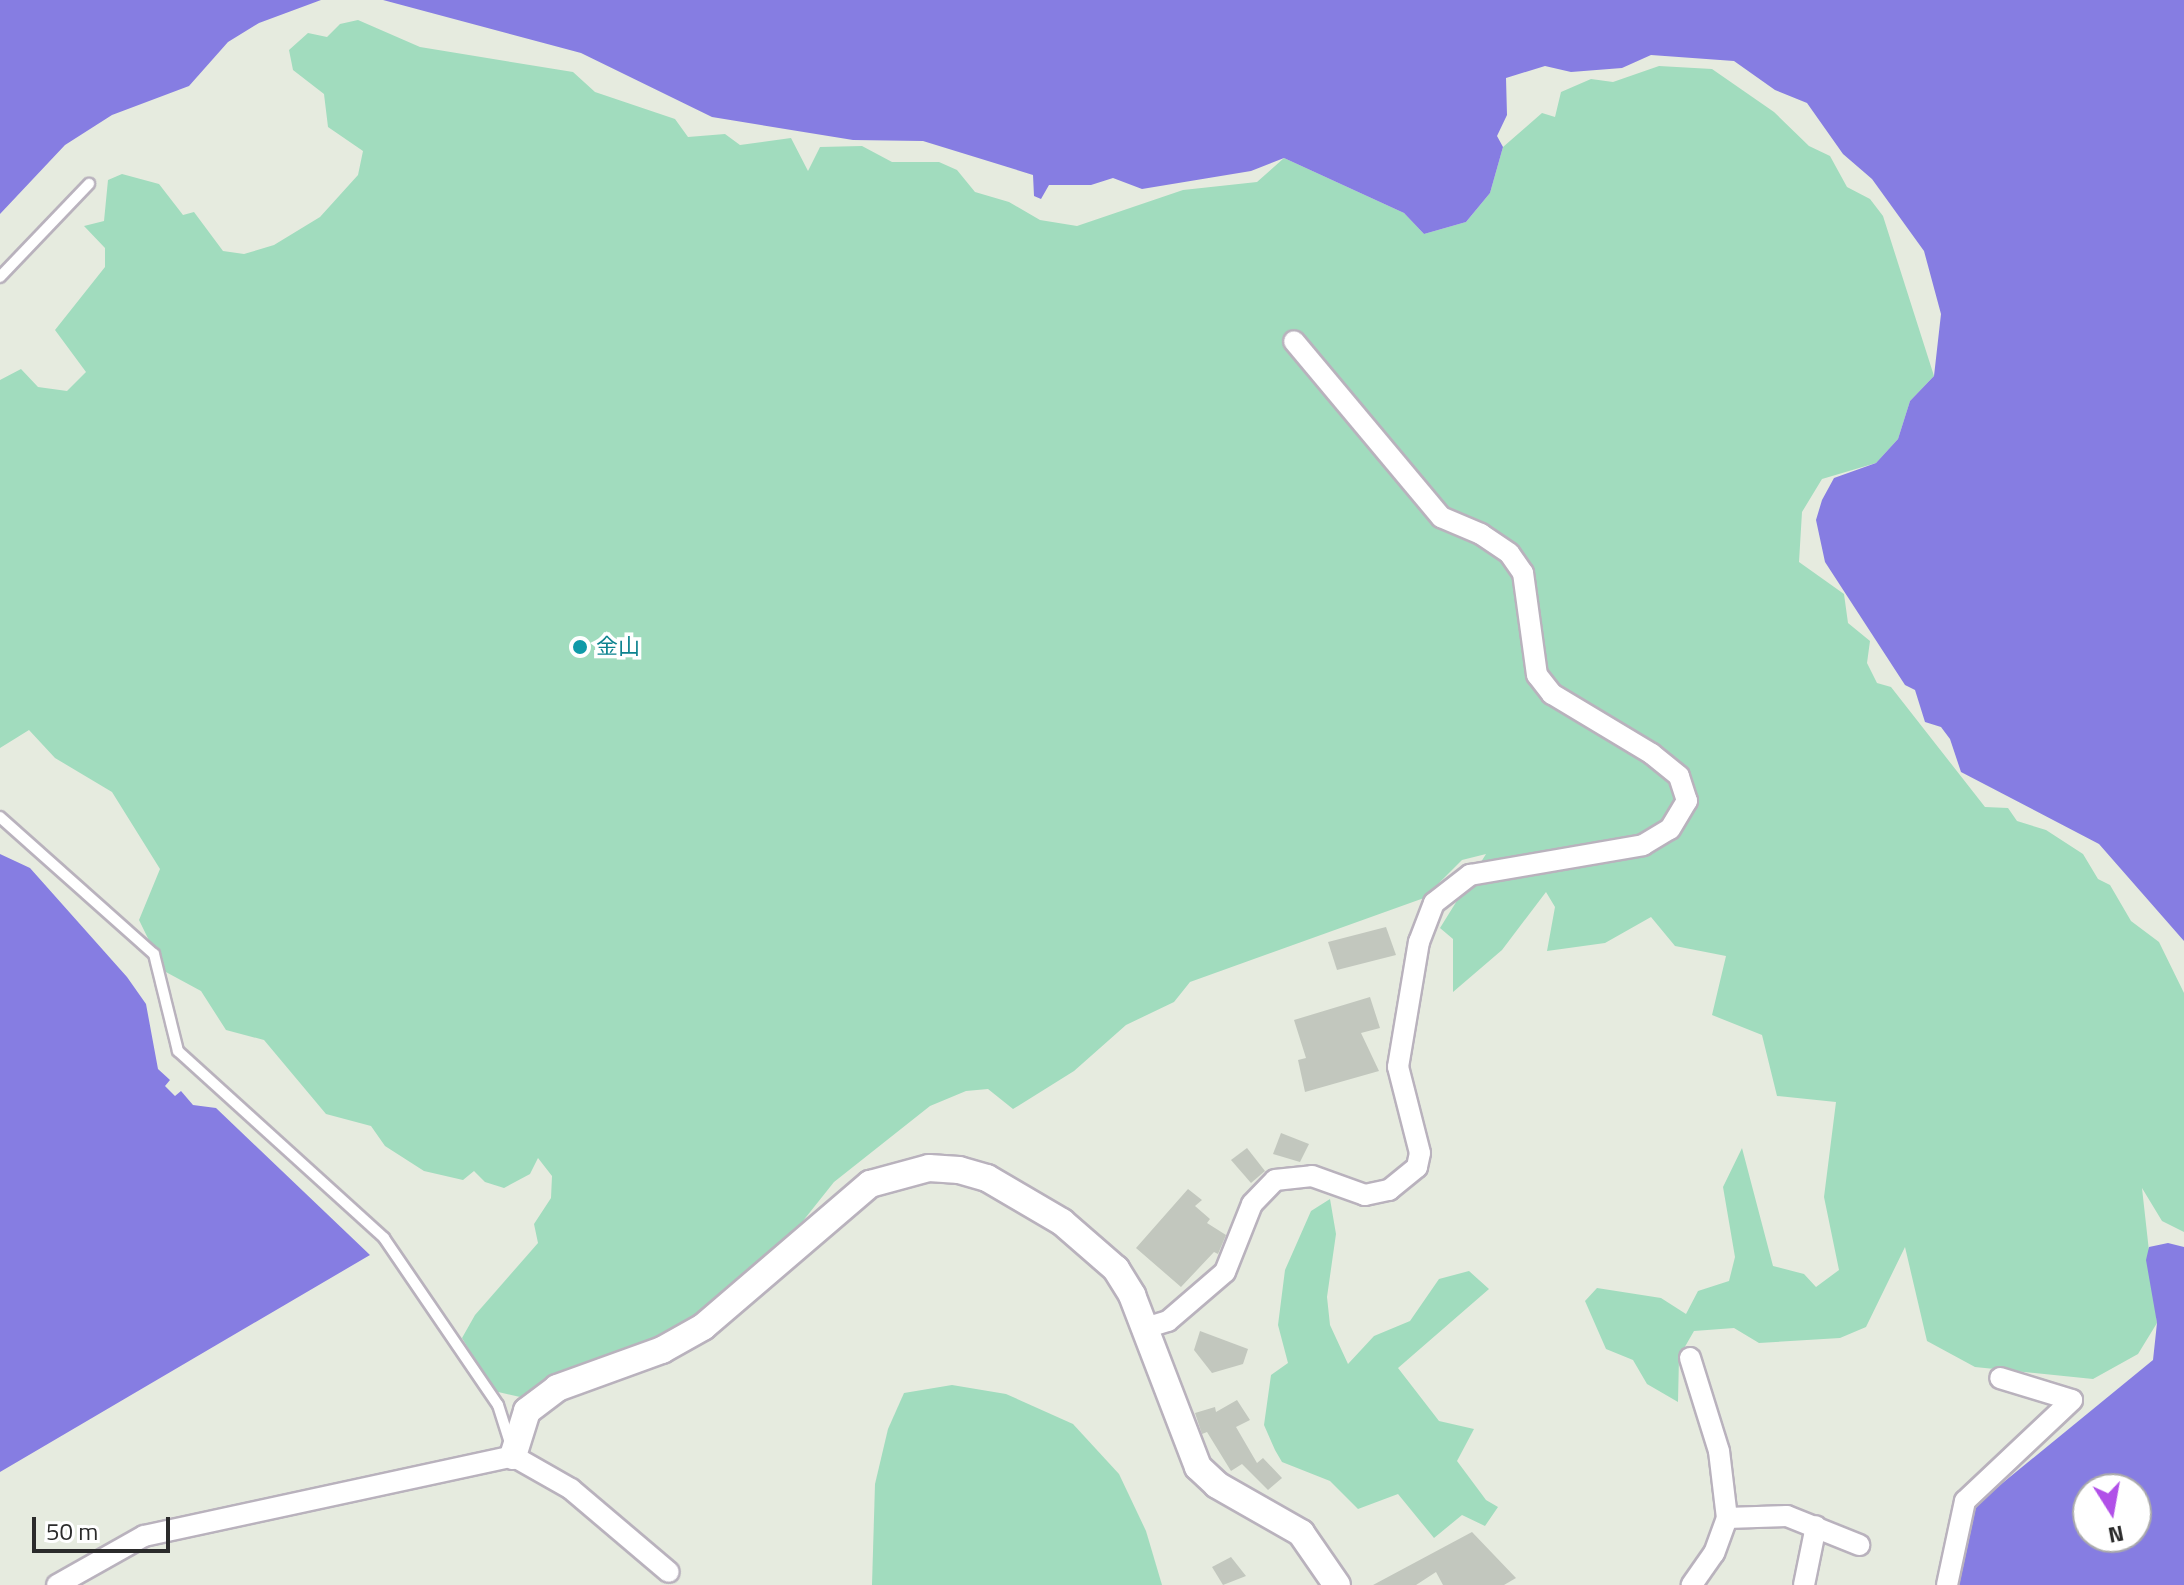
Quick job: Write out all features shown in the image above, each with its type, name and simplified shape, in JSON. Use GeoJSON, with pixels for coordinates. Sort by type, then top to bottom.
{"type":"FeatureCollection","features":[{"type":"Feature","properties":{"kind":"street"},"geometry":{"type":"LineString","coordinates":[[1145,1328],[1168,1321],[1225,1272],[1252,1204],[1275,1180],[1312,1176],[1365,1195],[1389,1190],[1417,1167],[1420,1153],[1398,1067],[1419,942],[1434,903],[1470,875],[1643,845],[1670,829],[1687,801],[1679,776],[1652,754],[1552,694],[1537,675],[1523,573],[1516,563],[1481,534],[1441,517],[1294,341]]}},
{"type":"Feature","properties":{"kind":"street"},"geometry":{"type":"LineString","coordinates":[[513,1456],[527,1411],[557,1388],[662,1350],[703,1327],[850,1197],[891,1176],[929,1168],[987,1178],[1083,1238],[1116,1269],[1145,1328],[1198,1467],[1217,1485],[1301,1533],[1337,1585]]}},
{"type":"Feature","properties":{"kind":"street"},"geometry":{"type":"LineString","coordinates":[[1690,1358],[1719,1451],[1727,1518],[1714,1553],[1692,1585]]}},
{"type":"Feature","properties":{"kind":"street"},"geometry":{"type":"LineString","coordinates":[[1947,1585],[1965,1501],[2072,1400],[2000,1378]]}},
{"type":"Feature","properties":{"kind":"street"},"geometry":{"type":"LineString","coordinates":[[57,1585],[144,1536],[513,1456],[571,1489],[669,1572]]}},
{"type":"Feature","properties":{"kind":"street"},"geometry":{"type":"LineString","coordinates":[[1727,1518],[1787,1516],[1859,1545]]}},
{"type":"Feature","properties":{"kind":"street"},"geometry":{"type":"LineString","coordinates":[[1804,1585],[1816,1526]]}},
{"type":"Feature","properties":{"kind":"lane"},"geometry":{"type":"LineString","coordinates":[[0,277],[89,184]]}},
{"type":"Feature","properties":{"kind":"lane"},"geometry":{"type":"LineString","coordinates":[[0,817],[154,954],[178,1051],[384,1238],[498,1405],[513,1456]]}},
{"type":"Feature","properties":{"kind":"green space"},"geometry":{"type":"Polygon","coordinates":[[[358,20],[420,47],[573,72],[595,92],[675,119],[688,137],[725,134],[740,145],[791,138],[808,171],[820,147],[862,146],[892,162],[939,162],[957,170],[975,192],[1009,202],[1040,220],[1077,226],[1183,190],[1257,182],[1284,158],[1404,213],[1424,234],[1466,222],[1490,193],[1503,147],[1542,113],[1555,117],[1561,92],[1591,79],[1613,82],[1659,66],[1712,69],[1774,112],[1809,146],[1830,156],[1847,187],[1870,199],[1883,216],[1934,376],[1910,401],[1898,439],[1876,463],[1822,479],[1802,512],[1799,562],[1844,594],[1848,623],[1870,641],[1867,663],[1877,683],[1891,687],[1985,807],[2008,808],[2017,821],[2046,830],[2083,854],[2098,879],[2110,885],[2131,921],[2159,942],[2184,993],[2184,1232],[2162,1221],[2142,1188],[2157,1323],[2138,1354],[2093,1379],[1975,1367],[1927,1341],[1905,1247],[1866,1327],[1840,1338],[1759,1343],[1734,1328],[1694,1331],[1679,1357],[1678,1402],[1647,1384],[1633,1360],[1606,1349],[1585,1301],[1597,1288],[1661,1298],[1686,1314],[1698,1291],[1729,1281],[1735,1257],[1723,1187],[1742,1148],[1773,1266],[1804,1274],[1816,1287],[1839,1270],[1824,1197],[1836,1102],[1777,1096],[1762,1035],[1712,1015],[1726,956],[1675,946],[1651,917],[1605,943],[1547,951],[1555,907],[1546,892],[1502,950],[1453,992],[1453,939],[1440,928],[1486,854],[1462,860],[1424,898],[1190,982],[1174,1002],[1126,1025],[1074,1071],[1013,1109],[988,1089],[966,1091],[930,1106],[834,1182],[724,1320],[529,1399],[494,1391],[462,1338],[475,1315],[538,1243],[534,1224],[551,1198],[552,1176],[538,1158],[530,1174],[504,1188],[485,1182],[474,1171],[463,1180],[424,1171],[385,1146],[371,1126],[326,1114],[264,1040],[226,1030],[201,991],[164,971],[139,920],[160,869],[112,792],[55,758],[29,730],[0,748],[0,380],[21,369],[38,387],[67,391],[86,372],[55,330],[105,267],[105,248],[84,226],[104,221],[108,180],[122,174],[159,184],[183,215],[194,212],[223,251],[244,254],[274,245],[320,217],[358,175],[363,151],[328,127],[324,94],[293,70],[289,50],[308,33],[327,37],[340,24],[358,20]]]}},
{"type":"Feature","properties":{"kind":"green space"},"geometry":{"type":"Polygon","coordinates":[[[1330,1199],[1336,1234],[1327,1297],[1330,1325],[1348,1364],[1374,1336],[1410,1321],[1439,1279],[1469,1271],[1489,1289],[1398,1368],[1439,1421],[1474,1429],[1457,1461],[1486,1500],[1498,1507],[1485,1526],[1462,1515],[1434,1538],[1398,1494],[1358,1509],[1330,1481],[1282,1462],[1275,1450],[1264,1425],[1271,1375],[1288,1363],[1278,1325],[1285,1270],[1311,1211],[1330,1199]]]}},
{"type":"Feature","properties":{"kind":"green space"},"geometry":{"type":"Polygon","coordinates":[[[952,1385],[1006,1394],[1073,1424],[1119,1474],[1146,1531],[1162,1585],[872,1585],[875,1484],[888,1429],[904,1393],[952,1385]]]}},
{"type":"Feature","properties":{"kind":"shaded area"},"geometry":{"type":"Polygon","coordinates":[[[0,0],[321,0],[259,23],[228,42],[189,86],[112,115],[65,145],[0,214],[0,0]]]}},
{"type":"Feature","properties":{"kind":"shaded area"},"geometry":{"type":"Polygon","coordinates":[[[383,0],[2184,0],[2184,941],[2099,844],[1961,772],[1950,739],[1941,727],[1925,722],[1915,690],[1905,685],[1825,562],[1816,520],[1822,500],[1834,478],[1876,463],[1898,439],[1910,401],[1934,376],[1941,314],[1924,251],[1872,179],[1843,154],[1807,103],[1775,90],[1734,61],[1651,55],[1622,68],[1571,72],[1545,66],[1506,78],[1507,115],[1497,136],[1503,147],[1490,193],[1466,222],[1424,234],[1404,213],[1284,158],[1251,171],[1142,189],[1113,178],[1091,185],[1049,185],[1041,199],[1034,196],[1033,175],[923,141],[853,140],[712,117],[581,53],[383,0]]]}},
{"type":"Feature","properties":{"kind":"shaded area"},"geometry":{"type":"Polygon","coordinates":[[[0,854],[30,868],[127,977],[146,1004],[158,1069],[170,1080],[165,1086],[175,1096],[181,1091],[193,1105],[216,1108],[370,1255],[0,1472],[0,854]]]}},
{"type":"Feature","properties":{"kind":"shaded area"},"geometry":{"type":"Polygon","coordinates":[[[2168,1243],[2184,1247],[2184,1585],[1955,1585],[1972,1508],[2153,1360],[2157,1323],[2146,1260],[2149,1247],[2168,1243]]]}},
{"type":"Feature","properties":{"kind":"building"},"geometry":{"type":"Polygon","coordinates":[[[1386,927],[1396,955],[1337,970],[1328,942],[1386,927]]]}},
{"type":"Feature","properties":{"kind":"building"},"geometry":{"type":"Polygon","coordinates":[[[1370,997],[1380,1028],[1361,1033],[1379,1071],[1305,1092],[1298,1060],[1306,1058],[1294,1020],[1370,997]]]}},
{"type":"Feature","properties":{"kind":"building"},"geometry":{"type":"Polygon","coordinates":[[[1281,1133],[1309,1144],[1300,1162],[1273,1154],[1281,1133]]]}},
{"type":"Feature","properties":{"kind":"building"},"geometry":{"type":"Polygon","coordinates":[[[1247,1148],[1265,1171],[1251,1183],[1231,1160],[1247,1148]]]}},
{"type":"Feature","properties":{"kind":"building"},"geometry":{"type":"Polygon","coordinates":[[[1188,1189],[1202,1200],[1195,1206],[1210,1219],[1207,1223],[1226,1235],[1218,1254],[1214,1252],[1181,1287],[1136,1248],[1188,1189]]]}},
{"type":"Feature","properties":{"kind":"building"},"geometry":{"type":"Polygon","coordinates":[[[1200,1331],[1248,1349],[1243,1364],[1212,1373],[1194,1350],[1200,1331]]]}},
{"type":"Feature","properties":{"kind":"building"},"geometry":{"type":"Polygon","coordinates":[[[1237,1400],[1250,1420],[1236,1427],[1257,1463],[1263,1458],[1282,1478],[1268,1490],[1242,1464],[1231,1471],[1207,1432],[1202,1434],[1195,1413],[1215,1407],[1216,1412],[1237,1400]]]}},
{"type":"Feature","properties":{"kind":"building"},"geometry":{"type":"Polygon","coordinates":[[[1472,1532],[1516,1578],[1504,1585],[1443,1585],[1436,1572],[1416,1585],[1373,1585],[1472,1532]]]}},
{"type":"Feature","properties":{"kind":"building"},"geometry":{"type":"Polygon","coordinates":[[[1231,1557],[1246,1576],[1223,1585],[1212,1567],[1231,1557]]]}},
{"type":"Feature","properties":{"kind":"place","name":"金山"},"geometry":{"type":"Point","coordinates":[580,647]}}]}
